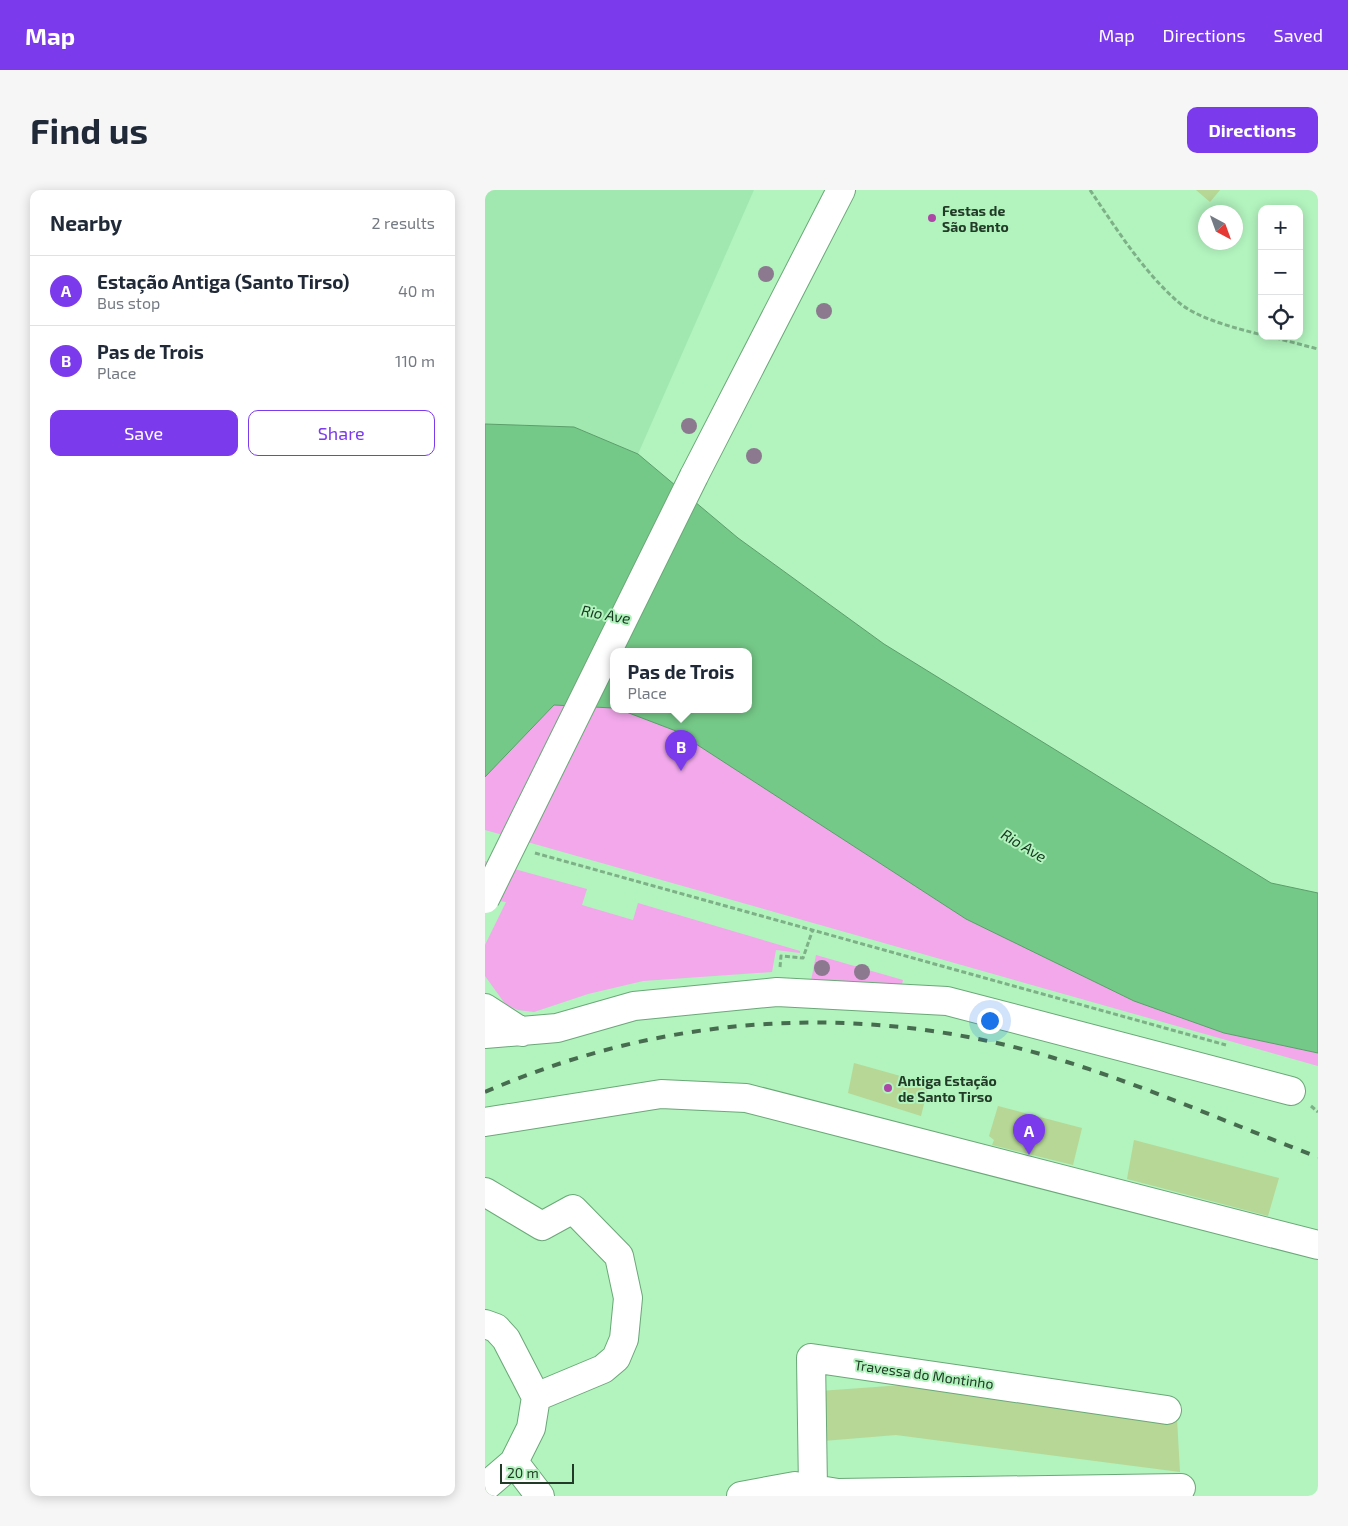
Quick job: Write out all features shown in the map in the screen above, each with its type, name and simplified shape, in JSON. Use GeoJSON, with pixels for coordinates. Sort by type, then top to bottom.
{"type":"FeatureCollection","features":[{"type":"Feature","properties":{"kind":"street"},"geometry":{"type":"LineString","coordinates":[[485,899],[694,476],[841,190]]}},
{"type":"Feature","properties":{"kind":"street"},"geometry":{"type":"LineString","coordinates":[[485,1034],[557,1028],[634,1006],[777,992],[947,1002],[1291,1092]]}},
{"type":"Feature","properties":{"kind":"street"},"geometry":{"type":"LineString","coordinates":[[485,1008],[522,1032]]}},
{"type":"Feature","properties":{"kind":"street"},"geometry":{"type":"LineString","coordinates":[[485,1122],[661,1094],[746,1098],[1318,1245]]}},
{"type":"Feature","properties":{"kind":"street"},"geometry":{"type":"LineString","coordinates":[[485,1192],[542,1226],[573,1209],[619,1256],[628,1298],[624,1339],[616,1358],[603,1369],[535,1397]]}},
{"type":"Feature","properties":{"kind":"street"},"geometry":{"type":"LineString","coordinates":[[485,1324],[497,1328],[506,1339],[535,1397],[531,1428],[514,1462],[485,1488]]}},
{"type":"Feature","properties":{"kind":"street","name":"Travessa do Montinho"},"geometry":{"type":"LineString","coordinates":[[813,1489],[811,1358],[1167,1410]]}},
{"type":"Feature","properties":{"kind":"street"},"geometry":{"type":"LineString","coordinates":[[514,1462],[540,1496]]}},
{"type":"Feature","properties":{"kind":"street"},"geometry":{"type":"LineString","coordinates":[[741,1496],[795,1486],[838,1493],[1181,1488]]}},
{"type":"Feature","properties":{"kind":"path"},"geometry":{"type":"LineString","coordinates":[[1090,190],[1132,251],[1178,302],[1219,324],[1258,334]]}},
{"type":"Feature","properties":{"kind":"path"},"geometry":{"type":"LineString","coordinates":[[1283,340],[1318,349]]}},
{"type":"Feature","properties":{"kind":"path"},"geometry":{"type":"LineString","coordinates":[[533,852],[1233,1046]]}},
{"type":"Feature","properties":{"kind":"path"},"geometry":{"type":"LineString","coordinates":[[803,958],[813,930]]}},
{"type":"Feature","properties":{"kind":"shaded area"},"geometry":{"type":"Polygon","coordinates":[[[485,190],[754,190],[638,454],[574,427],[485,424],[485,190]]]}},
{"type":"Feature","properties":{"kind":"shaded area"},"geometry":{"type":"Polygon","coordinates":[[[554,705],[610,708],[610,713],[629,713],[676,731],[966,919],[1134,1001],[1224,1033],[1318,1053],[1318,1066],[485,830],[485,777],[554,705]]]}},
{"type":"Feature","properties":{"kind":"shaded area"},"geometry":{"type":"Polygon","coordinates":[[[485,861],[587,889],[582,905],[633,920],[638,903],[800,951],[800,953],[776,950],[772,972],[643,981],[588,994],[534,1012],[518,1010],[506,1005],[485,976],[485,945],[506,902],[485,899],[485,861]]]}},
{"type":"Feature","properties":{"kind":"shaded area"},"geometry":{"type":"Polygon","coordinates":[[[816,955],[903,980],[901,988],[811,981],[816,955]]]}},
{"type":"Feature","properties":{"kind":"water","name":"Rio Ave"},"geometry":{"type":"Polygon","coordinates":[[[485,424],[574,427],[638,454],[738,538],[884,644],[1271,883],[1318,893],[1318,1053],[1224,1033],[1134,1001],[966,919],[676,731],[629,713],[752,713],[752,648],[610,648],[610,708],[554,705],[485,777],[485,424]]]}},
{"type":"Feature","properties":{"kind":"building"},"geometry":{"type":"Polygon","coordinates":[[[1196,190],[1220,190],[1210,202],[1196,190]]]}},
{"type":"Feature","properties":{"kind":"building","name":"Antiga Estação de Santo Tirso"},"geometry":{"type":"Polygon","coordinates":[[[854,1063],[929,1084],[921,1116],[848,1093],[854,1063]]]}},
{"type":"Feature","properties":{"kind":"building"},"geometry":{"type":"Polygon","coordinates":[[[998,1106],[1082,1128],[1073,1165],[992,1145],[994,1140],[989,1136],[998,1106]]]}},
{"type":"Feature","properties":{"kind":"building"},"geometry":{"type":"Polygon","coordinates":[[[1134,1140],[1279,1178],[1268,1216],[1127,1179],[1134,1140]]]}},
{"type":"Feature","properties":{"kind":"building"},"geometry":{"type":"Polygon","coordinates":[[[903,1385],[1177,1419],[1180,1472],[896,1435],[823,1441],[820,1391],[903,1385]]]}},
{"type":"Feature","properties":{"kind":"railway"},"geometry":{"type":"LineString","coordinates":[[485,1092],[554,1066],[624,1045],[695,1031],[767,1024],[838,1023],[911,1028],[982,1040],[1054,1058],[1154,1092],[1318,1157]]}},
{"type":"Feature","properties":{"kind":"place","name":"Festas de São Bento"},"geometry":{"type":"Point","coordinates":[932,218]}},
{"type":"Feature","properties":{"kind":"place","name":"Pas de Trois"},"geometry":{"type":"Point","coordinates":[681,771]}},
{"type":"Feature","properties":{"kind":"place","name":"Antiga Estação de Santo Tirso"},"geometry":{"type":"Point","coordinates":[888,1088]}},
{"type":"Feature","properties":{"kind":"place","name":"Estação Antiga (Santo Tirso)"},"geometry":{"type":"Point","coordinates":[1029,1155]}}]}
